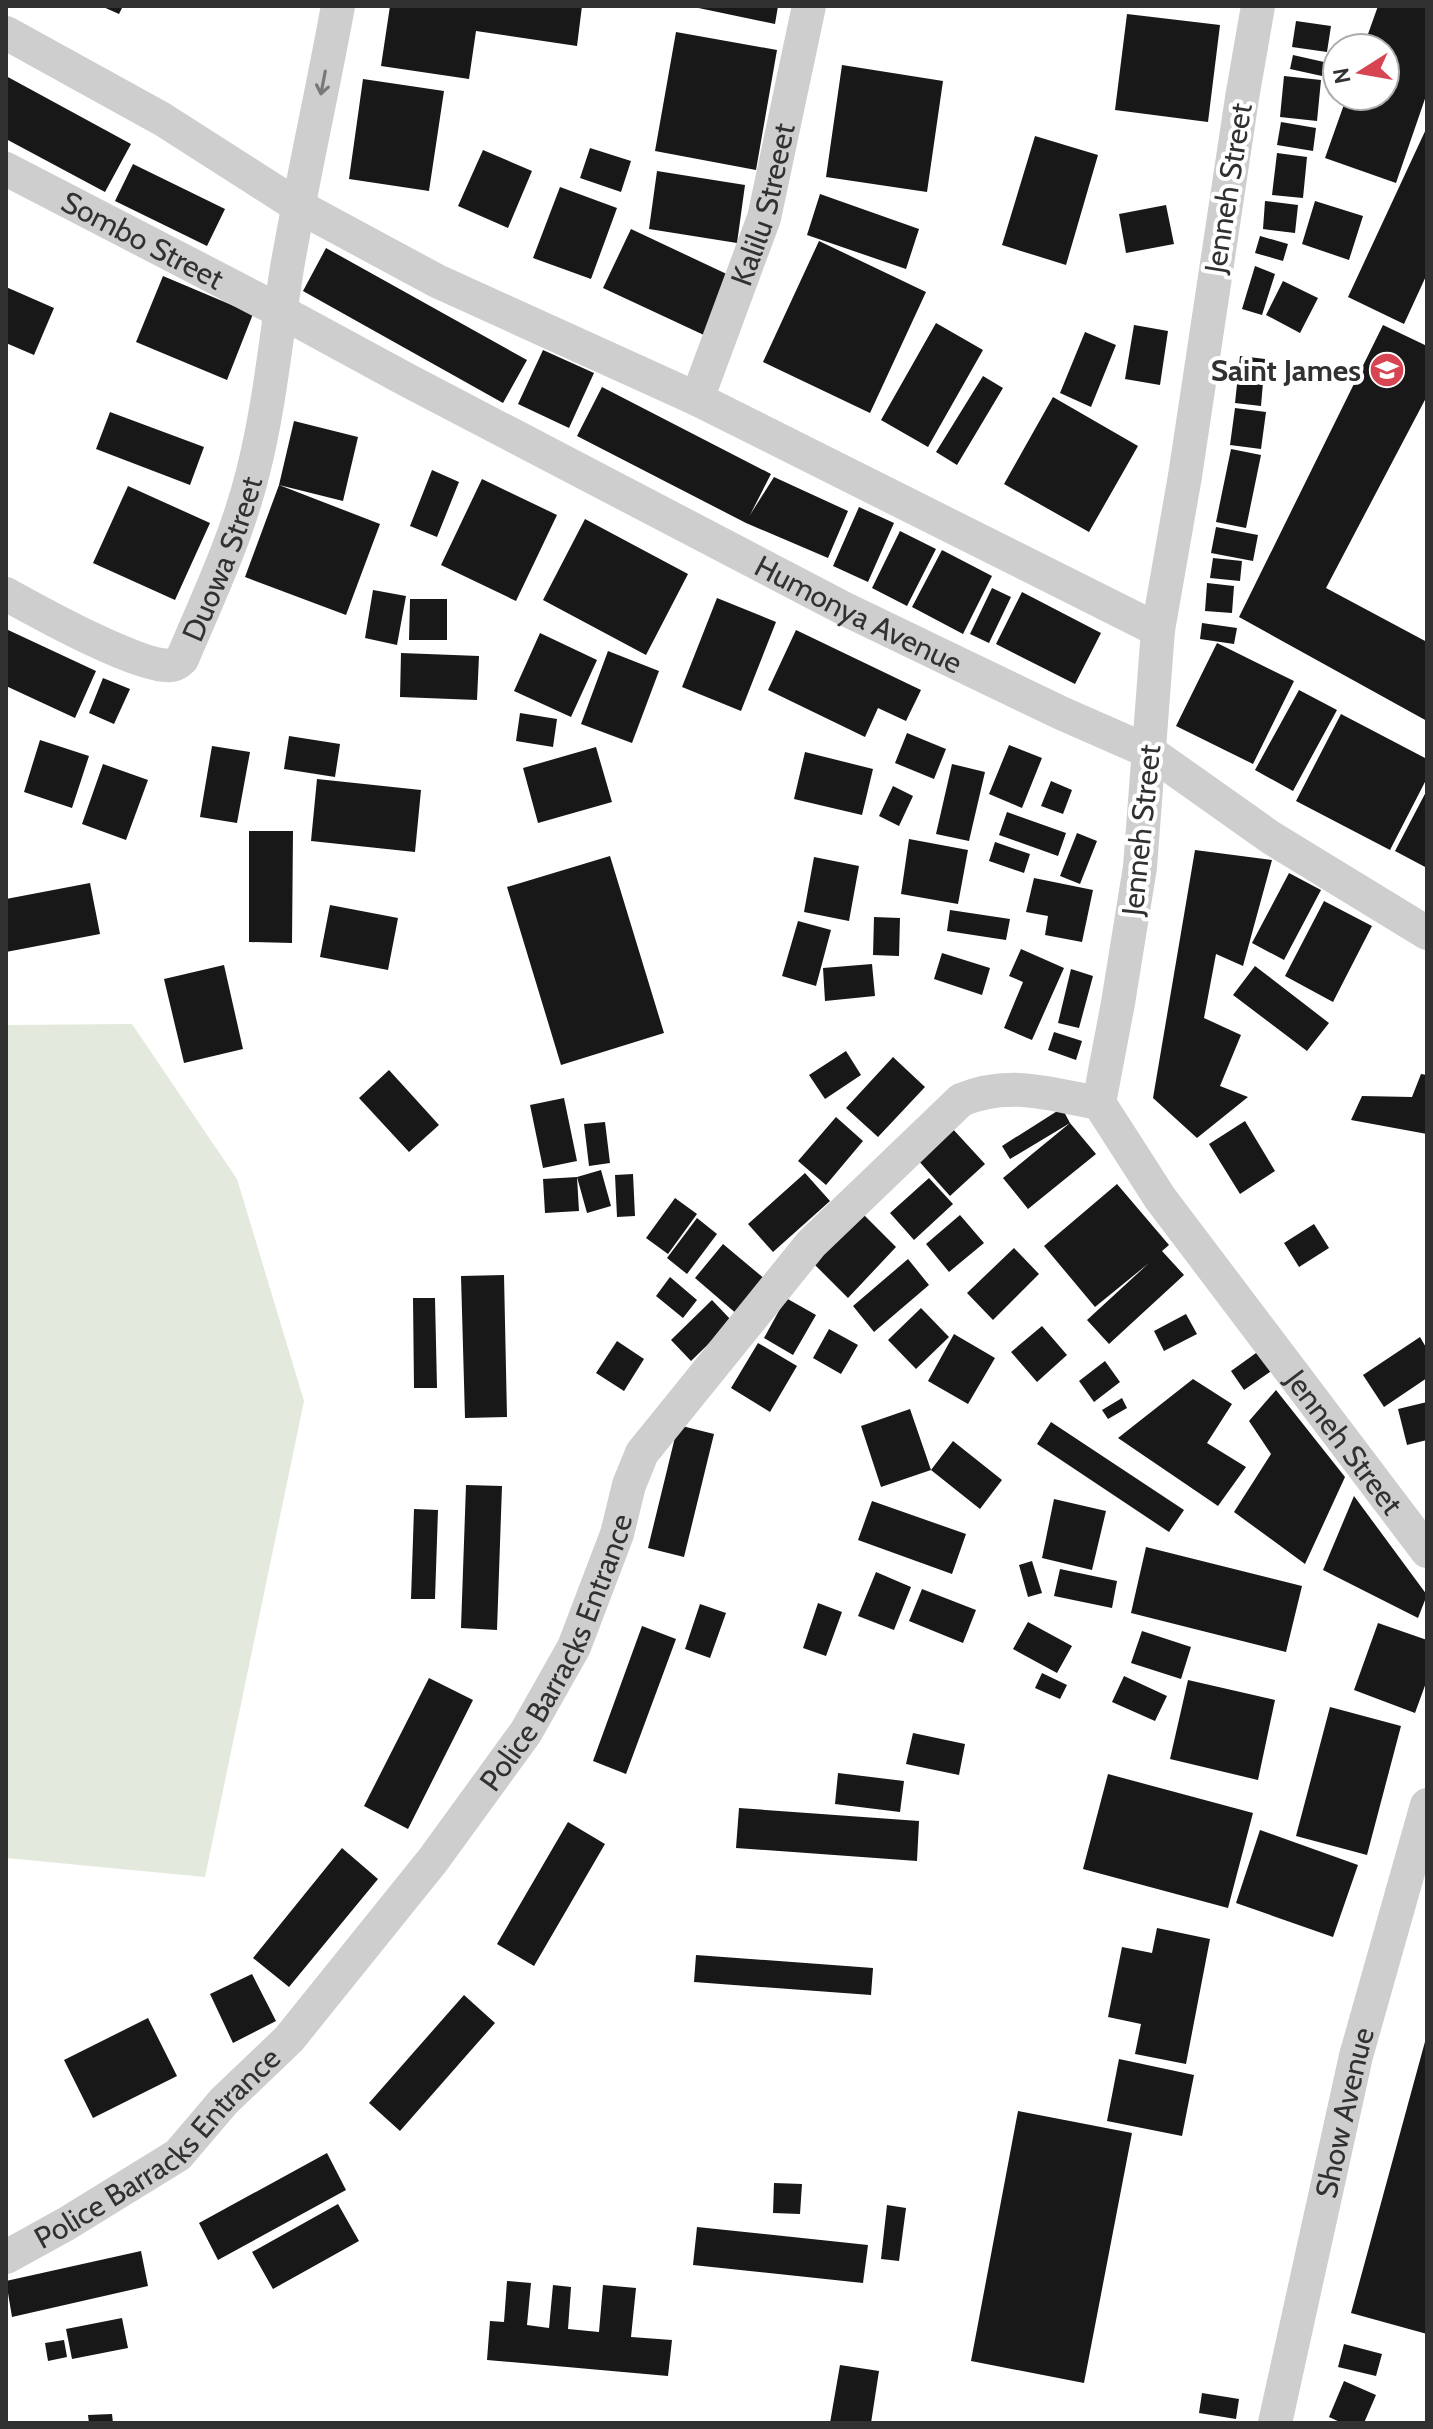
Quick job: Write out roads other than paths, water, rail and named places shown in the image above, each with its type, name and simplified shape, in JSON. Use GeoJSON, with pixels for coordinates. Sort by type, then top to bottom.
{"type":"FeatureCollection","features":[{"type":"Feature","properties":{"kind":"street"},"geometry":{"type":"LineString","coordinates":[[280,311],[338,6]]}},
{"type":"Feature","properties":{"kind":"street","name":"Kalilu Streeet"},"geometry":{"type":"LineString","coordinates":[[697,399],[764,218],[809,6]]}},
{"type":"Feature","properties":{"kind":"street","name":"Jenneh Street"},"geometry":{"type":"LineString","coordinates":[[1258,6],[1158,630],[1140,867],[1099,1103],[1160,1198],[1427,1551]]}},
{"type":"Feature","properties":{"kind":"street"},"geometry":{"type":"LineString","coordinates":[[6,33],[162,119],[298,206],[437,281],[697,399],[1158,630]]}},
{"type":"Feature","properties":{"kind":"street","name":"Sombo Street"},"geometry":{"type":"LineString","coordinates":[[6,169],[280,311]]}},
{"type":"Feature","properties":{"kind":"street","name":"Duowa Street"},"geometry":{"type":"LineString","coordinates":[[6,594],[110,648],[162,665],[174,665],[182,659],[230,545],[253,473],[271,386],[280,311]]}},
{"type":"Feature","properties":{"kind":"street","name":"Humonya Avenue"},"geometry":{"type":"LineString","coordinates":[[280,311],[845,609],[1061,713],[1150,752],[1270,837],[1427,933]]}},
{"type":"Feature","properties":{"kind":"street","name":"Police Barracks Entrance"},"geometry":{"type":"LineString","coordinates":[[6,2257],[178,2155],[224,2101],[289,2039],[433,1860],[526,1732],[574,1647],[617,1534],[629,1485],[642,1453],[811,1244],[961,1100],[983,1091],[1008,1088],[1099,1103]]}},
{"type":"Feature","properties":{"kind":"street","name":"Show Avenue"},"geometry":{"type":"LineString","coordinates":[[1275,2423],[1356,2056],[1427,1805]]}},
{"type":"Feature","properties":{"kind":"place","name":"Saint James"},"geometry":{"type":"Point","coordinates":[1387,370]}}]}
